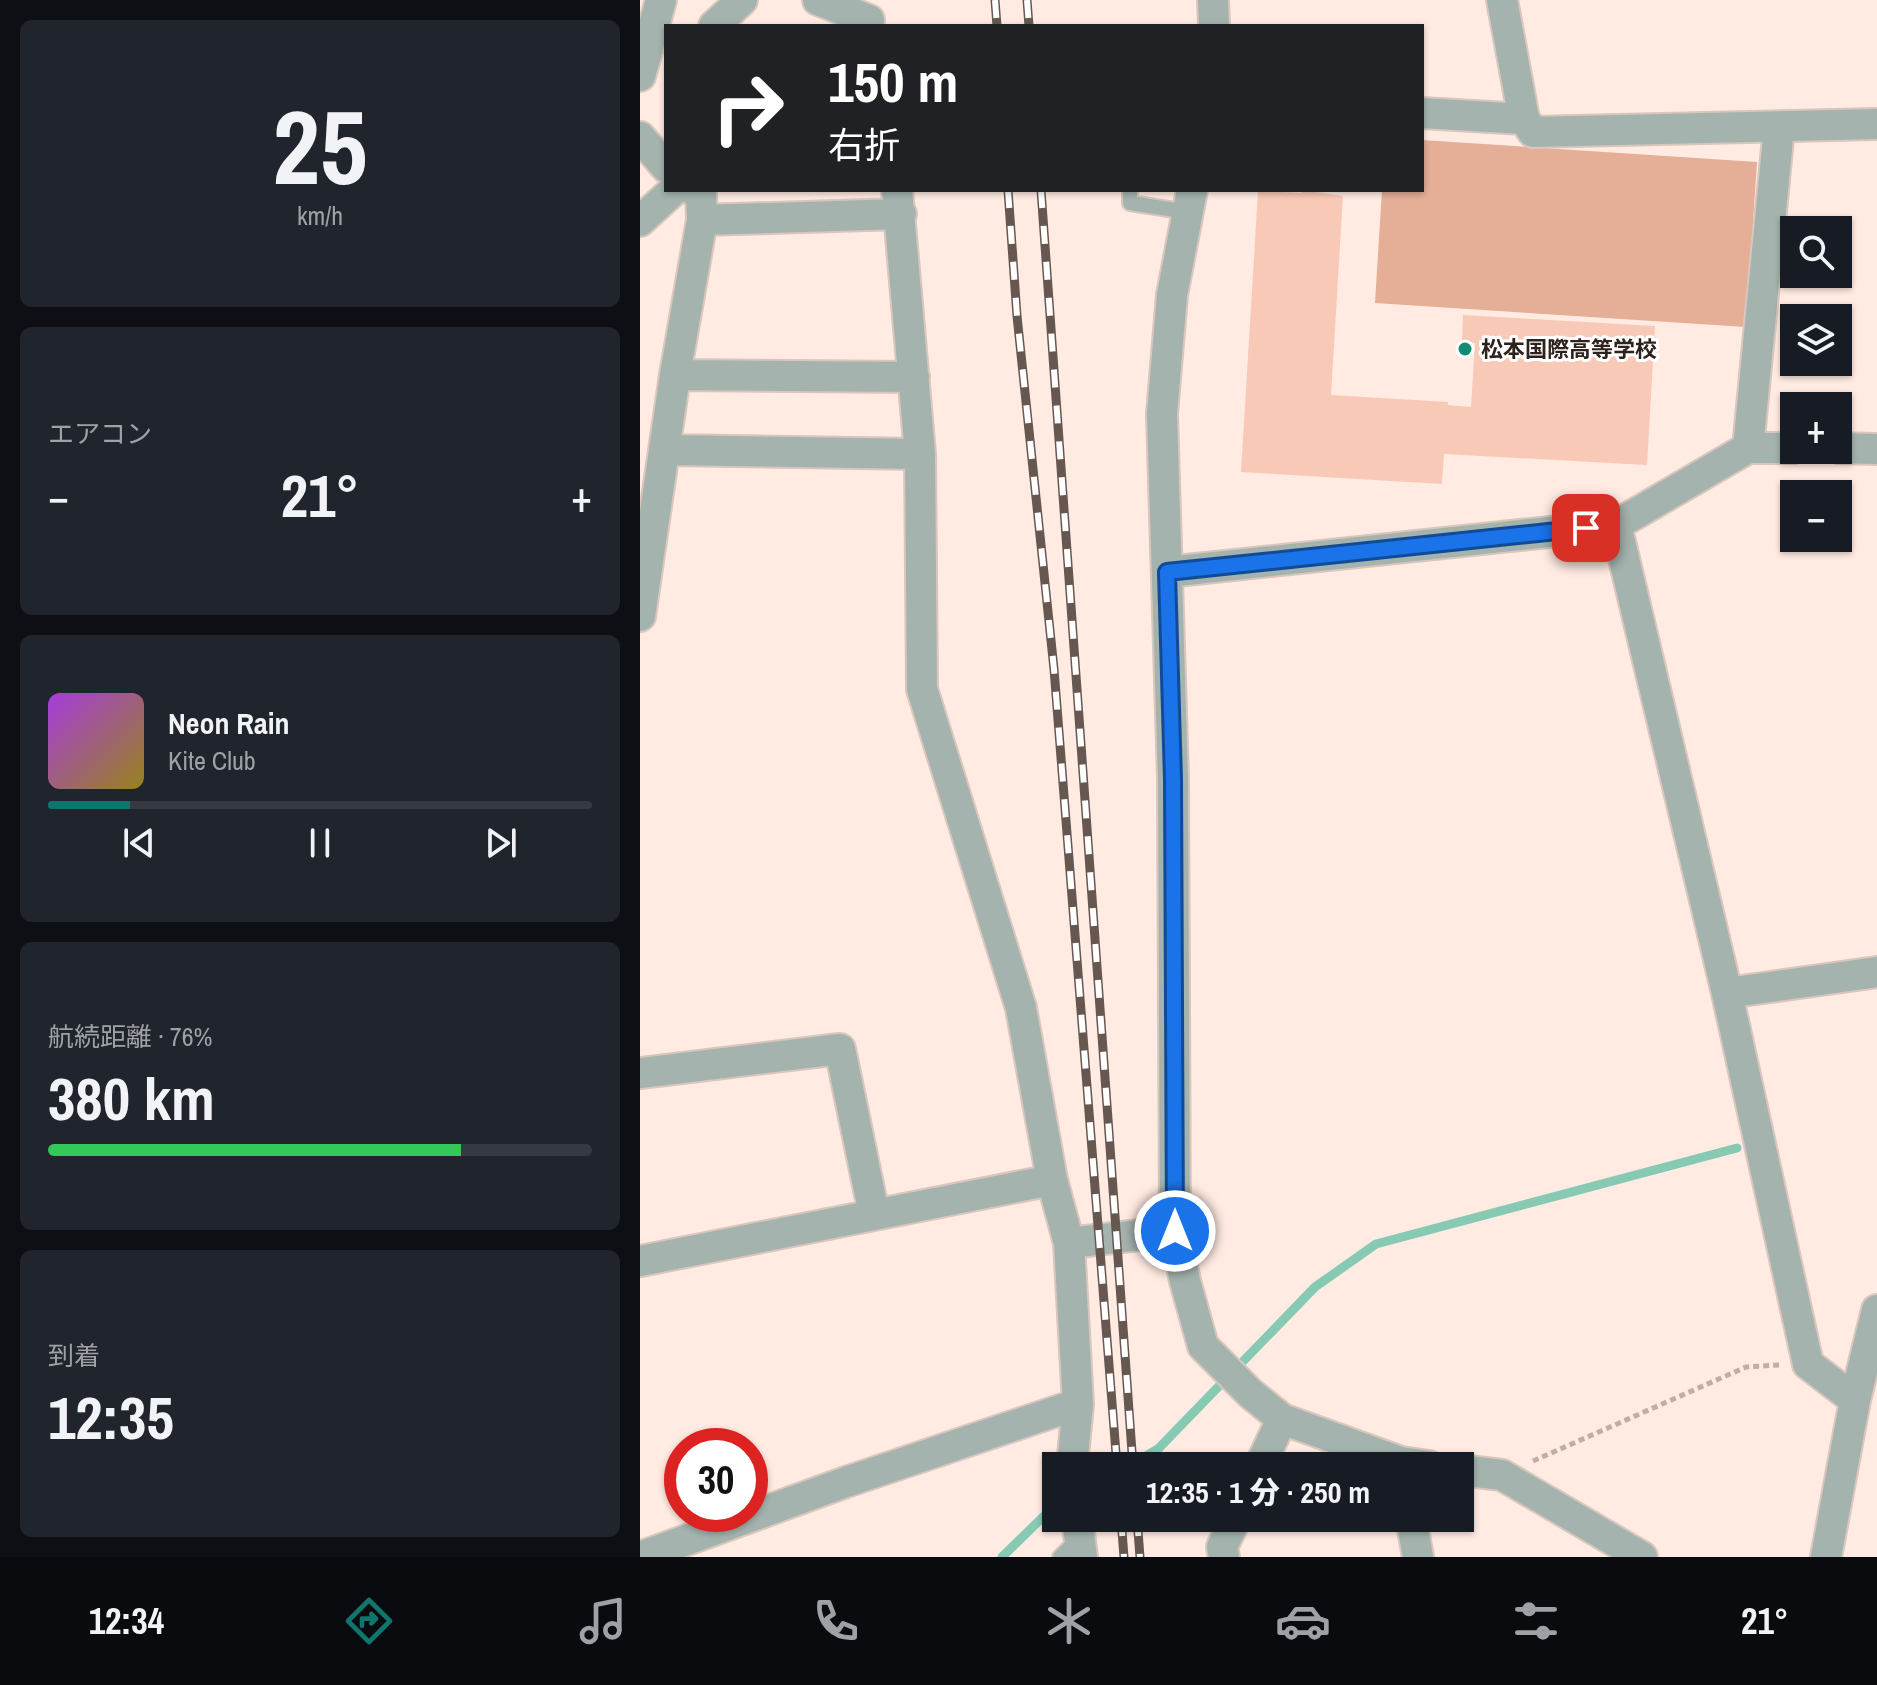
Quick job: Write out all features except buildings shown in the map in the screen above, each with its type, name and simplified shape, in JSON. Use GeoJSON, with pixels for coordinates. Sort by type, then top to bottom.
{"type":"FeatureCollection","features":[{"type":"Feature","properties":{"kind":"street"},"geometry":{"type":"LineString","coordinates":[[640,76],[661,0]]}},
{"type":"Feature","properties":{"kind":"street"},"geometry":{"type":"LineString","coordinates":[[716,24],[742,0]]}},
{"type":"Feature","properties":{"kind":"street"},"geometry":{"type":"LineString","coordinates":[[818,0],[869,15]]}},
{"type":"Feature","properties":{"kind":"street"},"geometry":{"type":"LineString","coordinates":[[1502,0],[1524,119],[1533,132],[1877,124]]}},
{"type":"Feature","properties":{"kind":"street"},"geometry":{"type":"LineString","coordinates":[[640,96],[664,73]]}},
{"type":"Feature","properties":{"kind":"street"},"geometry":{"type":"LineString","coordinates":[[1424,113],[1524,119]]}},
{"type":"Feature","properties":{"kind":"street"},"geometry":{"type":"LineString","coordinates":[[1748,448],[1779,128]]}},
{"type":"Feature","properties":{"kind":"street"},"geometry":{"type":"LineString","coordinates":[[640,137],[664,165]]}},
{"type":"Feature","properties":{"kind":"street"},"geometry":{"type":"LineString","coordinates":[[640,221],[672,192]]}},
{"type":"Feature","properties":{"kind":"street"},"geometry":{"type":"LineString","coordinates":[[640,616],[675,375],[702,220],[701,194],[697,192]]}},
{"type":"Feature","properties":{"kind":"street"},"geometry":{"type":"LineString","coordinates":[[1190,201],[1172,295],[1162,414],[1173,779],[1175,1231],[1203,1346],[1250,1393],[1282,1419],[1375,1452]]}},
{"type":"Feature","properties":{"kind":"street"},"geometry":{"type":"LineString","coordinates":[[702,220],[899,202],[920,454],[922,689],[1021,1008],[1052,1180],[1069,1243],[1078,1404],[1073,1452]]}},
{"type":"Feature","properties":{"kind":"street"},"geometry":{"type":"LineString","coordinates":[[675,375],[914,377]]}},
{"type":"Feature","properties":{"kind":"street"},"geometry":{"type":"LineString","coordinates":[[1167,572],[1616,525],[1748,448],[1780,448]]}},
{"type":"Feature","properties":{"kind":"street"},"geometry":{"type":"LineString","coordinates":[[1852,448],[1877,449]]}},
{"type":"Feature","properties":{"kind":"street"},"geometry":{"type":"LineString","coordinates":[[666,450],[920,454]]}},
{"type":"Feature","properties":{"kind":"street"},"geometry":{"type":"LineString","coordinates":[[1616,525],[1727,993],[1808,1364],[1855,1400]]}},
{"type":"Feature","properties":{"kind":"street"},"geometry":{"type":"LineString","coordinates":[[1727,993],[1877,972]]}},
{"type":"Feature","properties":{"kind":"street"},"geometry":{"type":"LineString","coordinates":[[640,1073],[840,1049],[874,1214]]}},
{"type":"Feature","properties":{"kind":"street"},"geometry":{"type":"LineString","coordinates":[[640,1261],[1052,1180]]}},
{"type":"Feature","properties":{"kind":"street"},"geometry":{"type":"LineString","coordinates":[[1069,1243],[1175,1231]]}},
{"type":"Feature","properties":{"kind":"street"},"geometry":{"type":"LineString","coordinates":[[1826,1557],[1855,1400],[1877,1310]]}},
{"type":"Feature","properties":{"kind":"street"},"geometry":{"type":"LineString","coordinates":[[640,1557],[846,1482],[1078,1404]]}},
{"type":"Feature","properties":{"kind":"street"},"geometry":{"type":"LineString","coordinates":[[1267,1452],[1282,1419]]}},
{"type":"Feature","properties":{"kind":"street"},"geometry":{"type":"LineString","coordinates":[[1474,1472],[1502,1475],[1642,1557]]}},
{"type":"Feature","properties":{"kind":"street"},"geometry":{"type":"LineString","coordinates":[[1224,1557],[1222,1547],[1229,1532]]}},
{"type":"Feature","properties":{"kind":"street"},"geometry":{"type":"LineString","coordinates":[[1414,1532],[1418,1557]]}},
{"type":"Feature","properties":{"kind":"lane"},"geometry":{"type":"LineString","coordinates":[[1130,192],[1130,203],[1190,201]]}},
{"type":"Feature","properties":{"kind":"path"},"geometry":{"type":"LineString","coordinates":[[1502,1475],[1746,1367],[1808,1364]]}},
{"type":"Feature","properties":{"kind":"shaded area"},"geometry":{"type":"Polygon","coordinates":[[[1424,140],[1757,162],[1746,327],[1375,303],[1382,192],[1424,192],[1424,140]]]}},
{"type":"Feature","properties":{"kind":"waterway"},"geometry":{"type":"LineString","coordinates":[[1152,1452],[1315,1287],[1376,1244],[1737,1148]]}},
{"type":"Feature","properties":{"kind":"waterway"},"geometry":{"type":"LineString","coordinates":[[1002,1557],[1042,1518]]}},
{"type":"Feature","properties":{"kind":"railway"},"geometry":{"type":"LineString","coordinates":[[995,0],[997,24]]}},
{"type":"Feature","properties":{"kind":"railway"},"geometry":{"type":"LineString","coordinates":[[1027,0],[1029,24]]}},
{"type":"Feature","properties":{"kind":"railway"},"geometry":{"type":"LineString","coordinates":[[1008,192],[1017,316],[1054,669],[1116,1452]]}},
{"type":"Feature","properties":{"kind":"railway"},"geometry":{"type":"LineString","coordinates":[[1041,192],[1132,1452]]}},
{"type":"Feature","properties":{"kind":"railway"},"geometry":{"type":"LineString","coordinates":[[1122,1532],[1124,1557]]}},
{"type":"Feature","properties":{"kind":"railway"},"geometry":{"type":"LineString","coordinates":[[1138,1532],[1140,1557]]}},
{"type":"Feature","properties":{"kind":"place","name":"松本国際高等学校"},"geometry":{"type":"Point","coordinates":[1465,349]}},
{"type":"Feature","properties":{"kind":"route"},"geometry":{"type":"LineString","coordinates":[[1175,1231],[1173,779],[1167,572],[1586,528]]}}]}
